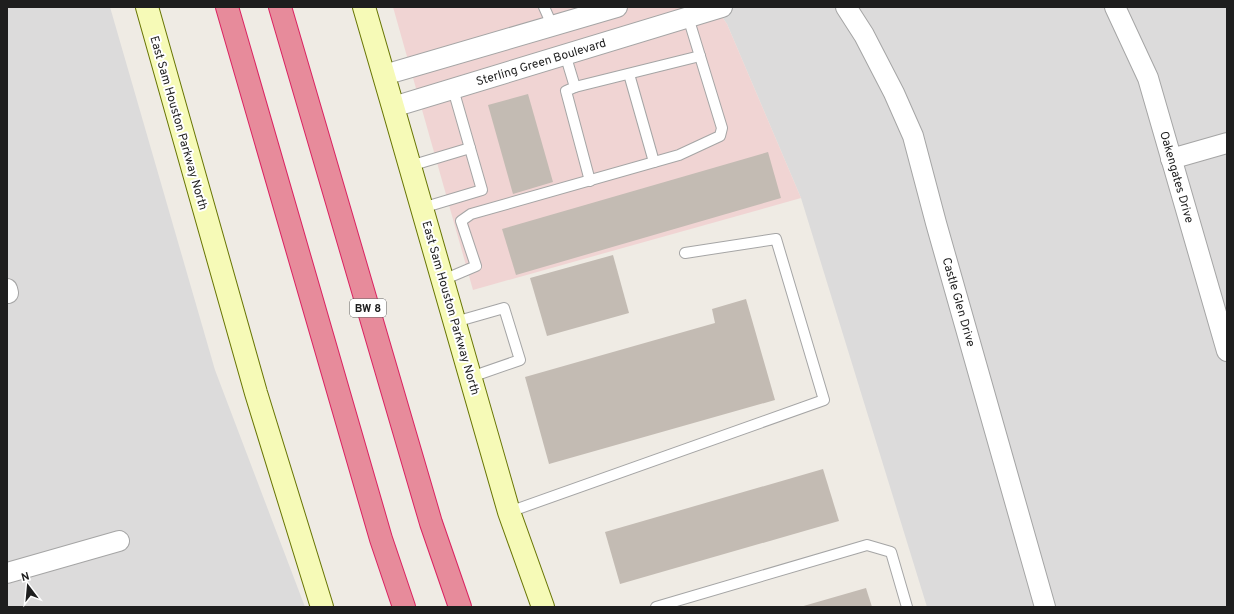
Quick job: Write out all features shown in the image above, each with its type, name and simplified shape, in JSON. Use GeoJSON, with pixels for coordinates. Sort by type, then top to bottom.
{"type":"FeatureCollection","features":[{"type":"Feature","properties":{"kind":"highway"},"geometry":{"type":"LineString","coordinates":[[227,7],[381,539],[404,607]]}},
{"type":"Feature","properties":{"kind":"highway","name":"BW 8"},"geometry":{"type":"LineString","coordinates":[[280,7],[431,523],[460,607]]}},
{"type":"Feature","properties":{"kind":"main road","name":"East Sam Houston Parkway North"},"geometry":{"type":"LineString","coordinates":[[147,7],[256,393],[322,607]]}},
{"type":"Feature","properties":{"kind":"main road","name":"East Sam Houston Parkway North"},"geometry":{"type":"LineString","coordinates":[[364,7],[509,512],[543,607]]}},
{"type":"Feature","properties":{"kind":"street"},"geometry":{"type":"LineString","coordinates":[[384,75],[617,7]]}},
{"type":"Feature","properties":{"kind":"street","name":"Sterling Green Boulevard"},"geometry":{"type":"LineString","coordinates":[[393,107],[565,54],[686,12],[722,7]]}},
{"type":"Feature","properties":{"kind":"street","name":"Castle Glen Drive"},"geometry":{"type":"LineString","coordinates":[[846,7],[864,35],[913,136],[1046,607]]}},
{"type":"Feature","properties":{"kind":"street","name":"Oakengates Drive"},"geometry":{"type":"LineString","coordinates":[[1115,7],[1148,78],[1227,351]]}},
{"type":"Feature","properties":{"kind":"street"},"geometry":{"type":"LineString","coordinates":[[1171,159],[1227,143]]}},
{"type":"Feature","properties":{"kind":"street"},"geometry":{"type":"LineString","coordinates":[[7,573],[119,541]]}},
{"type":"Feature","properties":{"kind":"lane"},"geometry":{"type":"LineString","coordinates":[[544,7],[552,25]]}},
{"type":"Feature","properties":{"kind":"lane"},"geometry":{"type":"LineString","coordinates":[[443,280],[476,266],[461,221],[472,214],[678,155],[720,136],[722,128],[686,12]]}},
{"type":"Feature","properties":{"kind":"lane"},"geometry":{"type":"LineString","coordinates":[[565,54],[575,87]]}},
{"type":"Feature","properties":{"kind":"lane"},"geometry":{"type":"LineString","coordinates":[[590,181],[566,91],[575,87],[700,56]]}},
{"type":"Feature","properties":{"kind":"lane"},"geometry":{"type":"LineString","coordinates":[[628,74],[654,162]]}},
{"type":"Feature","properties":{"kind":"lane"},"geometry":{"type":"LineString","coordinates":[[422,208],[482,190],[453,88]]}},
{"type":"Feature","properties":{"kind":"lane"},"geometry":{"type":"LineString","coordinates":[[410,166],[470,148]]}},
{"type":"Feature","properties":{"kind":"lane"},"geometry":{"type":"LineString","coordinates":[[509,512],[824,400],[776,238],[685,253]]}},
{"type":"Feature","properties":{"kind":"lane"},"geometry":{"type":"LineString","coordinates":[[455,322],[504,308],[520,360],[471,377]]}},
{"type":"Feature","properties":{"kind":"lane"},"geometry":{"type":"LineString","coordinates":[[656,607],[867,545],[891,552],[908,607]]}},
{"type":"Feature","properties":{"kind":"shaded area"},"geometry":{"type":"Polygon","coordinates":[[[7,7],[110,7],[215,370],[305,607],[7,607],[7,7]]]}},
{"type":"Feature","properties":{"kind":"shaded area"},"geometry":{"type":"Polygon","coordinates":[[[393,7],[715,7],[727,24],[801,198],[473,290],[393,7]]]}},
{"type":"Feature","properties":{"kind":"shaded area"},"geometry":{"type":"Polygon","coordinates":[[[715,7],[1227,7],[1227,607],[927,607],[801,198],[727,24],[715,7]]]}},
{"type":"Feature","properties":{"kind":"building"},"geometry":{"type":"Polygon","coordinates":[[[528,94],[553,182],[513,194],[488,105],[528,94]]]}},
{"type":"Feature","properties":{"kind":"building"},"geometry":{"type":"Polygon","coordinates":[[[768,152],[781,198],[516,275],[502,229],[768,152]]]}},
{"type":"Feature","properties":{"kind":"building"},"geometry":{"type":"Polygon","coordinates":[[[613,255],[629,313],[547,336],[530,278],[613,255]]]}},
{"type":"Feature","properties":{"kind":"building"},"geometry":{"type":"Polygon","coordinates":[[[746,299],[775,400],[549,464],[525,377],[715,323],[712,309],[746,299]]]}},
{"type":"Feature","properties":{"kind":"building"},"geometry":{"type":"Polygon","coordinates":[[[823,469],[839,521],[620,584],[605,532],[823,469]]]}},
{"type":"Feature","properties":{"kind":"building"},"geometry":{"type":"Polygon","coordinates":[[[866,588],[872,607],[800,607],[866,588]]]}}]}
